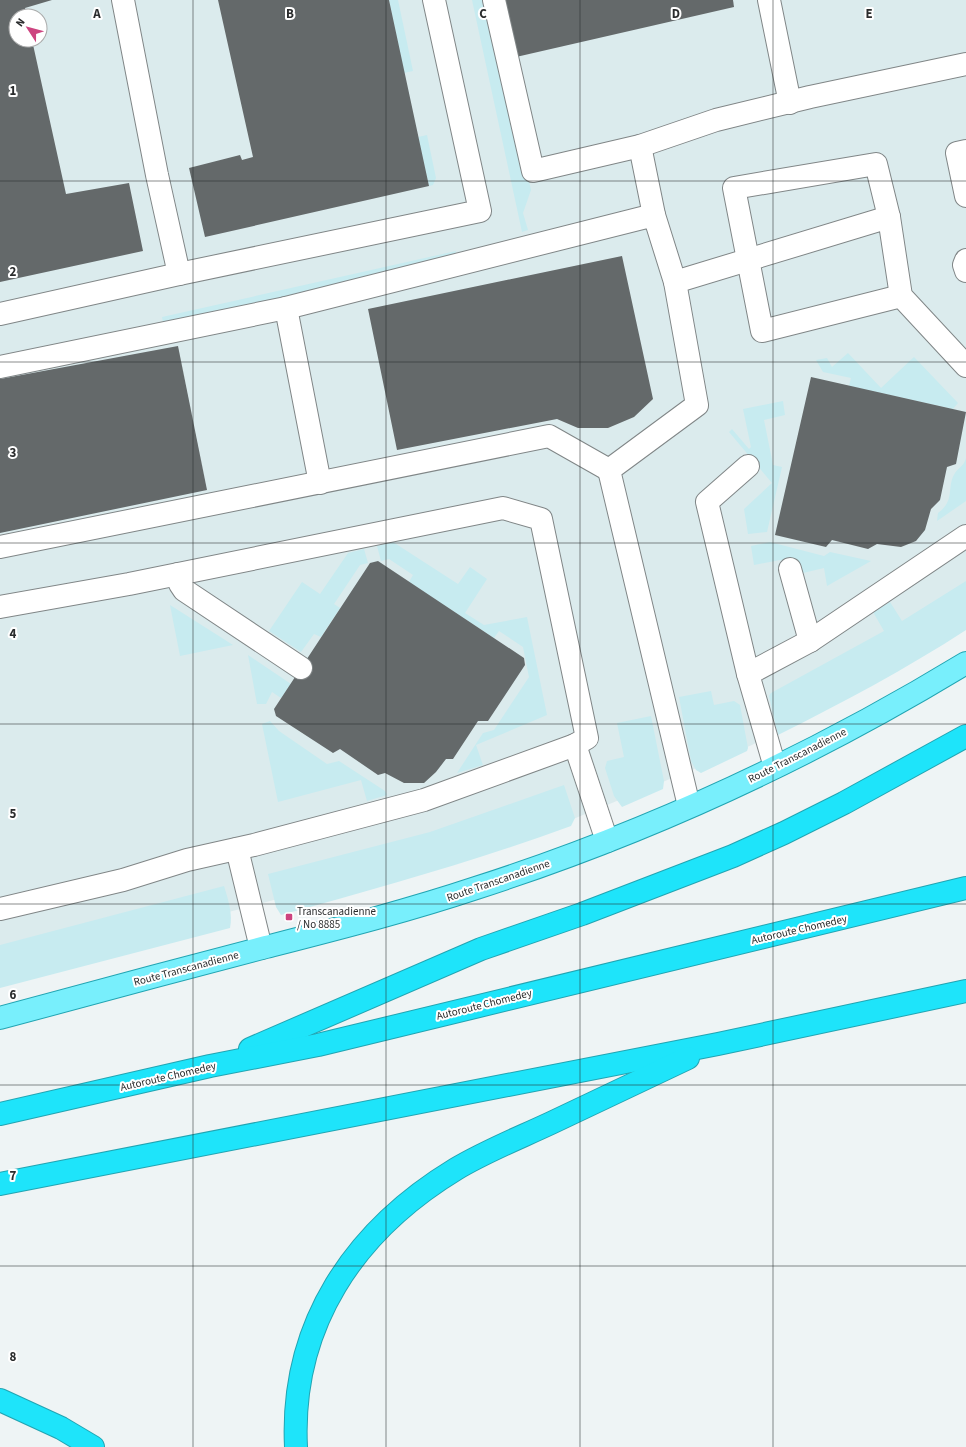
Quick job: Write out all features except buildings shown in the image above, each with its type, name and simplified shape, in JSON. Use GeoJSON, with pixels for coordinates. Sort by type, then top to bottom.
{"type":"FeatureCollection","features":[{"type":"Feature","properties":{"kind":"highway"},"geometry":{"type":"LineString","coordinates":[[210,1066],[481,949],[582,914],[733,856],[784,833],[966,736]]}},
{"type":"Feature","properties":{"kind":"highway","name":"Autoroute Chomedey"},"geometry":{"type":"LineString","coordinates":[[0,1114],[210,1066],[318,1045],[966,888]]}},
{"type":"Feature","properties":{"kind":"highway"},"geometry":{"type":"LineString","coordinates":[[0,1184],[718,1044],[966,990]]}},
{"type":"Feature","properties":{"kind":"highway"},"geometry":{"type":"LineString","coordinates":[[296,1447],[295,1420],[298,1391],[303,1362],[312,1332],[340,1277],[378,1229],[399,1209],[427,1188],[484,1153],[718,1044]]}},
{"type":"Feature","properties":{"kind":"highway"},"geometry":{"type":"LineString","coordinates":[[0,1400],[61,1428],[93,1447]]}},
{"type":"Feature","properties":{"kind":"main road","name":"Route Transcanadienne"},"geometry":{"type":"LineString","coordinates":[[0,1018],[372,919],[476,889],[607,841],[775,767],[897,703],[966,663]]}},
{"type":"Feature","properties":{"kind":"lane"},"geometry":{"type":"LineString","coordinates":[[123,0],[157,175],[179,274]]}},
{"type":"Feature","properties":{"kind":"lane"},"geometry":{"type":"LineString","coordinates":[[0,314],[179,274],[480,211],[434,0]]}},
{"type":"Feature","properties":{"kind":"lane"},"geometry":{"type":"LineString","coordinates":[[494,0],[533,171],[640,146],[716,120],[966,64]]}},
{"type":"Feature","properties":{"kind":"lane"},"geometry":{"type":"LineString","coordinates":[[769,0],[790,103]]}},
{"type":"Feature","properties":{"kind":"lane"},"geometry":{"type":"LineString","coordinates":[[609,470],[697,405],[675,282],[654,215],[640,146]]}},
{"type":"Feature","properties":{"kind":"lane"},"geometry":{"type":"LineString","coordinates":[[966,151],[957,153],[966,196]]}},
{"type":"Feature","properties":{"kind":"lane"},"geometry":{"type":"LineString","coordinates":[[902,296],[762,331],[734,188],[876,164],[888,217],[902,296],[966,366]]}},
{"type":"Feature","properties":{"kind":"lane"},"geometry":{"type":"LineString","coordinates":[[0,367],[286,308],[654,215]]}},
{"type":"Feature","properties":{"kind":"lane"},"geometry":{"type":"LineString","coordinates":[[675,282],[748,261],[888,217]]}},
{"type":"Feature","properties":{"kind":"lane"},"geometry":{"type":"LineString","coordinates":[[966,260],[964,264],[966,271]]}},
{"type":"Feature","properties":{"kind":"lane"},"geometry":{"type":"LineString","coordinates":[[286,308],[320,482]]}},
{"type":"Feature","properties":{"kind":"lane"},"geometry":{"type":"LineString","coordinates":[[0,547],[550,436],[609,470],[689,806]]}},
{"type":"Feature","properties":{"kind":"lane"},"geometry":{"type":"LineString","coordinates":[[748,466],[707,502],[748,674],[775,767]]}},
{"type":"Feature","properties":{"kind":"lane"},"geometry":{"type":"LineString","coordinates":[[0,607],[178,574],[503,508],[541,519],[587,738],[575,745],[424,800],[237,849],[187,860],[123,880],[0,909]]}},
{"type":"Feature","properties":{"kind":"lane"},"geometry":{"type":"LineString","coordinates":[[748,674],[810,641],[966,536]]}},
{"type":"Feature","properties":{"kind":"lane"},"geometry":{"type":"LineString","coordinates":[[790,570],[810,641]]}},
{"type":"Feature","properties":{"kind":"lane"},"geometry":{"type":"LineString","coordinates":[[178,574],[180,584],[184,590],[301,668]]}},
{"type":"Feature","properties":{"kind":"lane"},"geometry":{"type":"LineString","coordinates":[[575,745],[607,841]]}},
{"type":"Feature","properties":{"kind":"lane"},"geometry":{"type":"LineString","coordinates":[[237,849],[261,948]]}},
{"type":"Feature","properties":{"kind":"shaded area"},"geometry":{"type":"Polygon","coordinates":[[[0,0],[966,0],[966,625],[752,745],[566,822],[0,973],[0,0]]]}},
{"type":"Feature","properties":{"kind":"shaded area"},"geometry":{"type":"Polygon","coordinates":[[[389,0],[398,0],[413,71],[404,73],[389,0]]]}},
{"type":"Feature","properties":{"kind":"shaded area"},"geometry":{"type":"Polygon","coordinates":[[[472,0],[487,0],[531,190],[523,213],[528,230],[522,232],[472,0]]]}},
{"type":"Feature","properties":{"kind":"shaded area"},"geometry":{"type":"Polygon","coordinates":[[[427,135],[436,178],[433,185],[429,186],[418,137],[427,135]]]}},
{"type":"Feature","properties":{"kind":"shaded area"},"geometry":{"type":"Polygon","coordinates":[[[456,251],[454,257],[362,284],[163,322],[162,317],[456,251]]]}},
{"type":"Feature","properties":{"kind":"shaded area"},"geometry":{"type":"Polygon","coordinates":[[[848,353],[881,388],[914,357],[958,403],[953,409],[849,386],[851,378],[823,372],[816,360],[827,358],[832,367],[848,353]]]}},
{"type":"Feature","properties":{"kind":"shaded area"},"geometry":{"type":"Polygon","coordinates":[[[783,401],[785,415],[764,420],[773,465],[782,467],[767,532],[748,534],[744,509],[772,483],[729,432],[732,429],[749,449],[751,447],[743,409],[783,401]]]}},
{"type":"Feature","properties":{"kind":"shaded area"},"geometry":{"type":"Polygon","coordinates":[[[966,458],[966,501],[937,521],[938,513],[944,508],[949,498],[952,478],[964,463],[966,458]]]}},
{"type":"Feature","properties":{"kind":"shaded area"},"geometry":{"type":"Polygon","coordinates":[[[393,542],[458,584],[470,567],[487,579],[465,613],[484,625],[527,617],[547,715],[476,745],[483,765],[457,773],[483,733],[494,730],[529,677],[523,647],[499,631],[494,638],[409,582],[413,575],[389,559],[381,561],[377,546],[393,542]]]}},
{"type":"Feature","properties":{"kind":"shaded area"},"geometry":{"type":"Polygon","coordinates":[[[770,542],[824,556],[830,552],[871,561],[827,586],[824,568],[803,573],[801,565],[780,560],[754,565],[751,546],[770,542]]]}},
{"type":"Feature","properties":{"kind":"shaded area"},"geometry":{"type":"Polygon","coordinates":[[[364,549],[368,563],[360,565],[334,604],[340,608],[321,637],[314,634],[301,652],[269,631],[302,582],[320,594],[348,553],[364,549]]]}},
{"type":"Feature","properties":{"kind":"shaded area"},"geometry":{"type":"Polygon","coordinates":[[[966,581],[966,630],[874,685],[778,735],[769,696],[771,693],[884,631],[873,612],[890,602],[902,621],[966,581]]]}},
{"type":"Feature","properties":{"kind":"shaded area"},"geometry":{"type":"Polygon","coordinates":[[[170,605],[233,645],[180,656],[170,605]]]}},
{"type":"Feature","properties":{"kind":"shaded area"},"geometry":{"type":"Polygon","coordinates":[[[248,655],[291,684],[281,698],[272,692],[266,704],[257,704],[248,655]]]}},
{"type":"Feature","properties":{"kind":"shaded area"},"geometry":{"type":"Polygon","coordinates":[[[711,691],[714,705],[734,701],[740,705],[748,748],[747,751],[701,773],[696,770],[691,761],[679,697],[711,691]]]}},
{"type":"Feature","properties":{"kind":"shaded area"},"geometry":{"type":"Polygon","coordinates":[[[651,716],[664,781],[663,789],[622,807],[614,796],[605,768],[607,761],[624,757],[617,723],[651,716]]]}},
{"type":"Feature","properties":{"kind":"shaded area"},"geometry":{"type":"Polygon","coordinates":[[[270,721],[279,731],[327,764],[339,761],[385,791],[387,795],[367,801],[361,780],[278,802],[262,724],[270,721]]]}},
{"type":"Feature","properties":{"kind":"shaded area"},"geometry":{"type":"Polygon","coordinates":[[[564,785],[575,818],[571,826],[463,862],[281,915],[276,907],[268,874],[430,832],[564,785]]]}},
{"type":"Feature","properties":{"kind":"shaded area"},"geometry":{"type":"Polygon","coordinates":[[[224,886],[230,912],[230,928],[0,988],[0,945],[224,886]]]}},
{"type":"Feature","properties":{"kind":"place","name":"Transcanadienne / No 8885"},"geometry":{"type":"Point","coordinates":[289,917]}}]}
